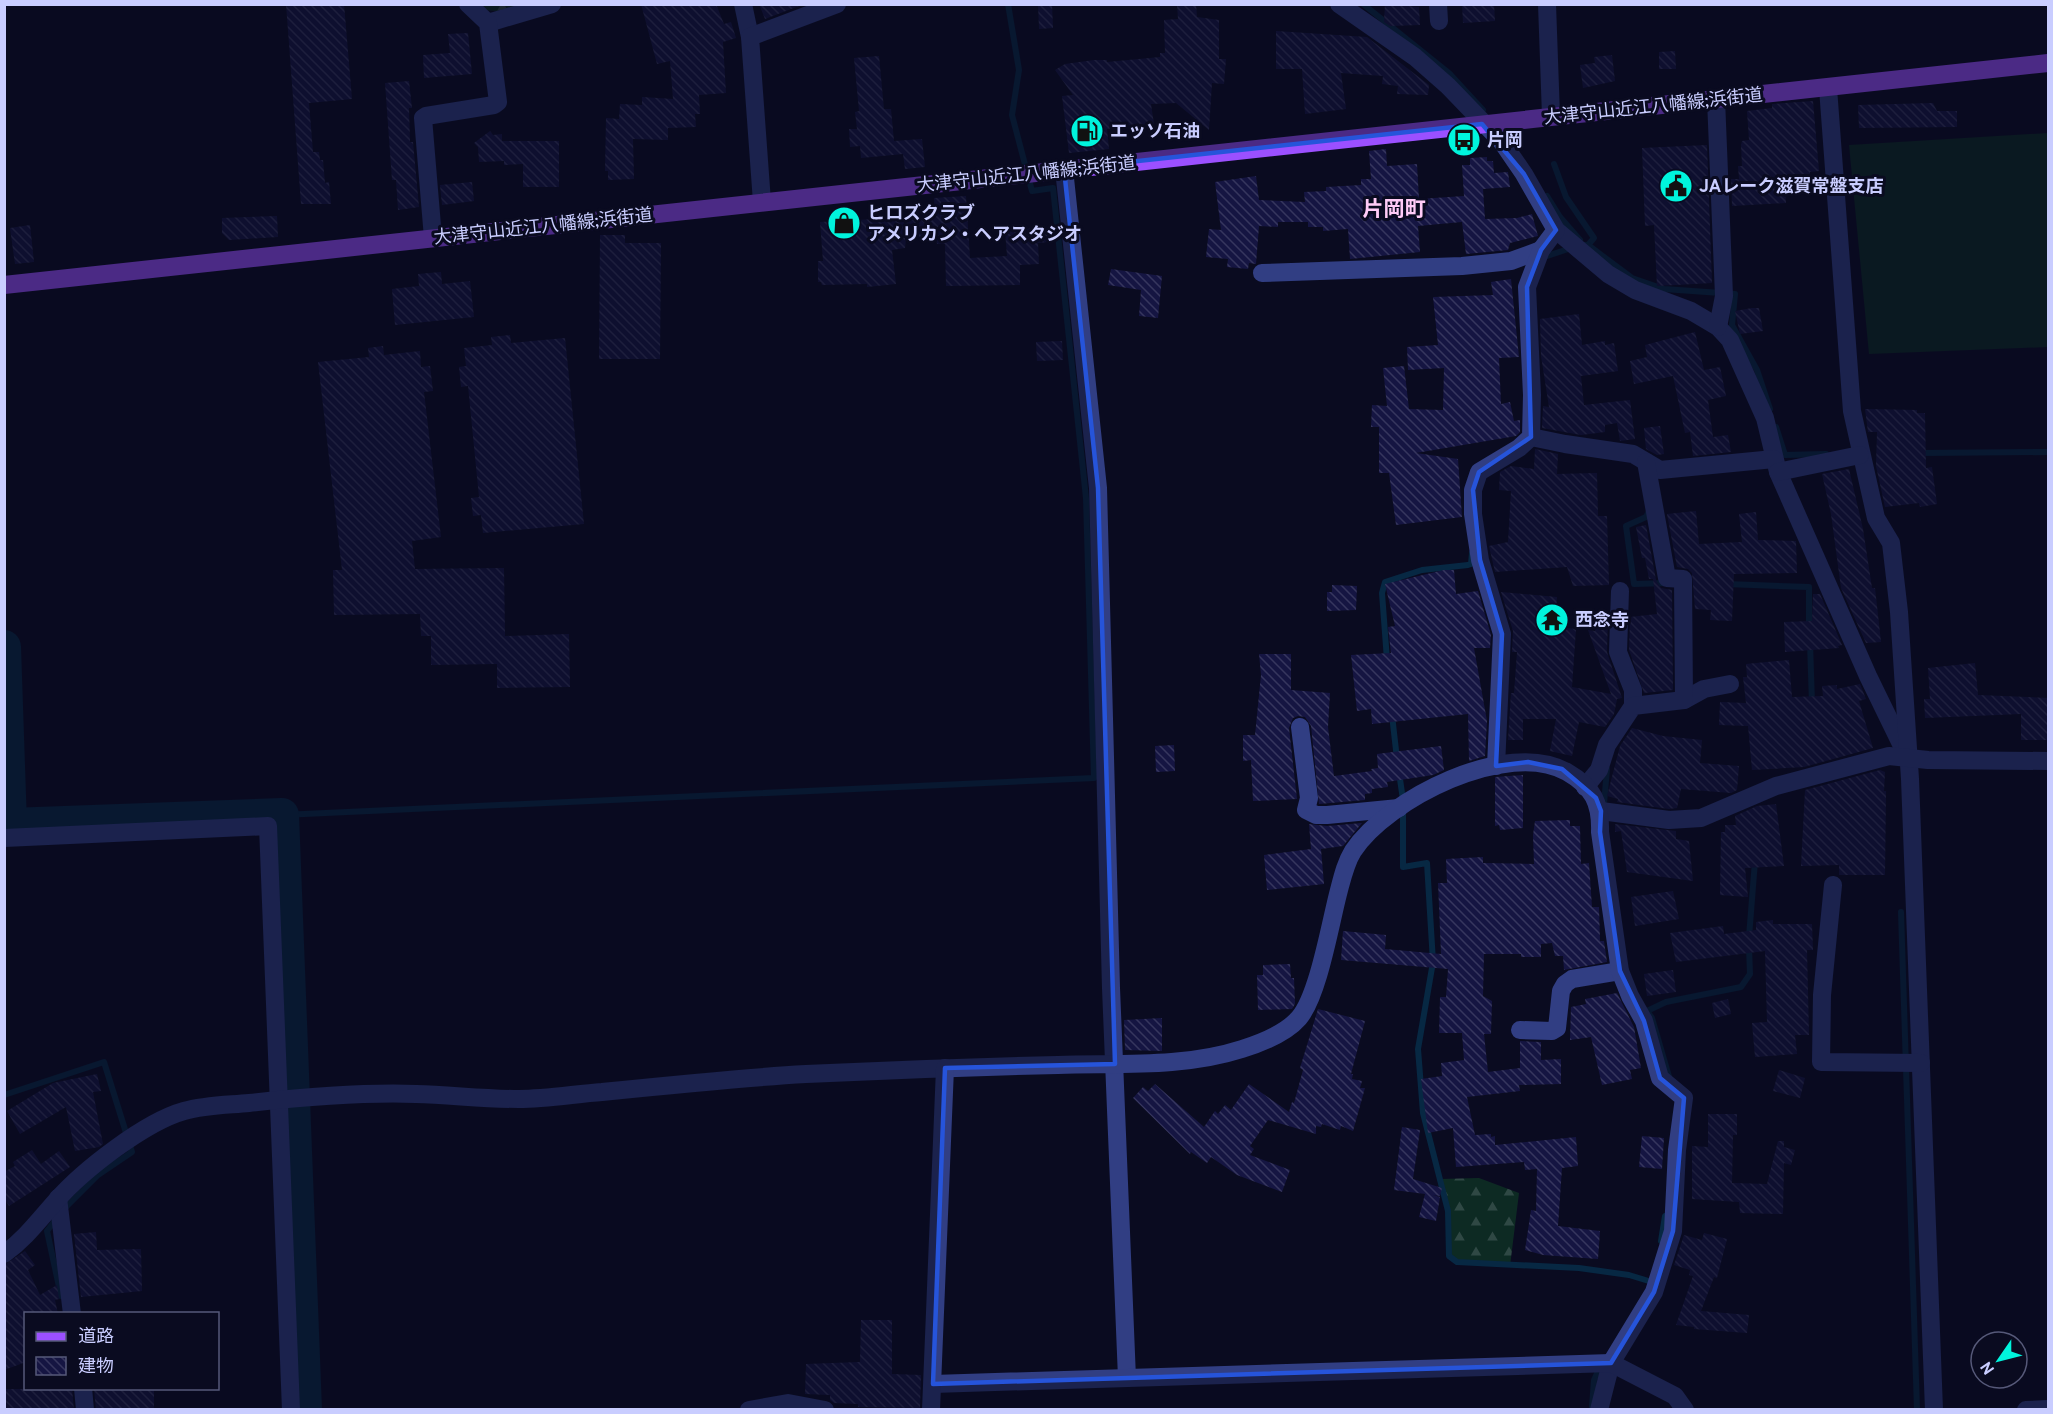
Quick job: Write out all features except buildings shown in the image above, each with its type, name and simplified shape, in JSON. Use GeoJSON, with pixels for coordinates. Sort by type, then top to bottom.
{"type":"FeatureCollection","features":[{"type":"Feature","properties":{"kind":"main road","name":"大津守山近江八幡線;浜街道"},"geometry":{"type":"LineString","coordinates":[[4,285],[2049,63]]}},
{"type":"Feature","properties":{"kind":"street"},"geometry":{"type":"LineString","coordinates":[[433,238],[423,118],[494,105],[498,102],[488,23],[468,4]]}},
{"type":"Feature","properties":{"kind":"street"},"geometry":{"type":"LineString","coordinates":[[488,23],[552,4]]}},
{"type":"Feature","properties":{"kind":"street"},"geometry":{"type":"LineString","coordinates":[[743,4],[750,37],[762,202]]}},
{"type":"Feature","properties":{"kind":"street"},"geometry":{"type":"LineString","coordinates":[[750,37],[837,4]]}},
{"type":"Feature","properties":{"kind":"street"},"geometry":{"type":"LineString","coordinates":[[1339,4],[1415,57],[1448,86],[1482,124],[1502,142],[1524,174],[1556,230],[1608,274],[1635,290],[1691,311],[1718,327],[1730,340],[1765,418],[1776,465],[1868,676],[1907,756]]}},
{"type":"Feature","properties":{"kind":"street"},"geometry":{"type":"LineString","coordinates":[[1547,4],[1551,116]]}},
{"type":"Feature","properties":{"kind":"street"},"geometry":{"type":"LineString","coordinates":[[1828,88],[1852,411],[1860,455],[1876,518],[1891,543],[1899,612],[1910,778],[1912,1063],[1934,1410]]}},
{"type":"Feature","properties":{"kind":"street"},"geometry":{"type":"LineString","coordinates":[[1716,99],[1725,296],[1718,327]]}},
{"type":"Feature","properties":{"kind":"street"},"geometry":{"type":"LineString","coordinates":[[1064,169],[1098,488],[1127,1378]]}},
{"type":"Feature","properties":{"kind":"street"},"geometry":{"type":"LineString","coordinates":[[1496,766],[1502,634],[1489,583],[1480,560],[1473,514],[1473,490],[1479,472],[1519,448],[1531,437],[1532,395],[1527,286],[1541,250],[1556,230]]}},
{"type":"Feature","properties":{"kind":"street"},"geometry":{"type":"LineString","coordinates":[[1262,273],[1462,266],[1511,261],[1541,250]]}},
{"type":"Feature","properties":{"kind":"street"},"geometry":{"type":"LineString","coordinates":[[1531,437],[1633,454],[1660,470],[1776,465],[1860,455]]}},
{"type":"Feature","properties":{"kind":"street"},"geometry":{"type":"LineString","coordinates":[[1646,462],[1667,578],[1683,579],[1684,700]]}},
{"type":"Feature","properties":{"kind":"street"},"geometry":{"type":"LineString","coordinates":[[1585,787],[1599,770],[1607,745],[1634,706],[1633,690],[1618,652],[1620,591]]}},
{"type":"Feature","properties":{"kind":"street"},"geometry":{"type":"LineString","coordinates":[[1634,706],[1684,700],[1704,689],[1730,684]]}},
{"type":"Feature","properties":{"kind":"street"},"geometry":{"type":"LineString","coordinates":[[1300,728],[1309,798],[1306,810],[1316,815],[1327,815],[1399,808]]}},
{"type":"Feature","properties":{"kind":"street"},"geometry":{"type":"LineString","coordinates":[[1601,812],[1669,820],[1701,818],[1776,786],[1888,756],[1907,756],[1928,760],[2049,761]]}},
{"type":"Feature","properties":{"kind":"street"},"geometry":{"type":"LineString","coordinates":[[4,1254],[21,1243],[58,1198],[95,1162],[159,1123],[184,1111],[280,1100],[411,1094],[522,1099],[744,1078],[945,1068],[1201,1061],[1247,1048],[1295,1023],[1303,1013],[1318,973],[1345,868],[1354,850],[1367,835],[1399,808],[1447,781],[1496,766],[1528,762],[1562,768],[1596,798],[1601,812],[1600,832],[1620,971],[1630,996],[1644,1021],[1660,1078],[1684,1098],[1677,1150],[1672,1231],[1654,1292],[1611,1363],[1599,1410]]}},
{"type":"Feature","properties":{"kind":"street"},"geometry":{"type":"LineString","coordinates":[[4,838],[268,826],[291,1410]]}},
{"type":"Feature","properties":{"kind":"street"},"geometry":{"type":"LineString","coordinates":[[1833,885],[1822,995],[1821,1062],[1912,1063]]}},
{"type":"Feature","properties":{"kind":"street"},"geometry":{"type":"LineString","coordinates":[[1520,1030],[1552,1031],[1557,1028],[1561,991],[1572,979],[1620,971]]}},
{"type":"Feature","properties":{"kind":"street"},"geometry":{"type":"LineString","coordinates":[[932,1410],[945,1068]]}},
{"type":"Feature","properties":{"kind":"street"},"geometry":{"type":"LineString","coordinates":[[58,1198],[72,1312]]}},
{"type":"Feature","properties":{"kind":"street"},"geometry":{"type":"LineString","coordinates":[[933,1384],[1611,1363],[1675,1396],[1685,1410]]}},
{"type":"Feature","properties":{"kind":"street"},"geometry":{"type":"LineString","coordinates":[[83,1390],[85,1410]]}},
{"type":"Feature","properties":{"kind":"street"},"geometry":{"type":"LineString","coordinates":[[749,1410],[788,1403],[825,1410]]}},
{"type":"Feature","properties":{"kind":"street"},"geometry":{"type":"LineString","coordinates":[[2026,1410],[2049,1409]]}},
{"type":"Feature","properties":{"kind":"highlighted area"},"geometry":{"type":"Polygon","coordinates":[[[1482,124],[1524,174],[1556,230],[1541,250],[1527,287],[1531,437],[1479,472],[1473,490],[1480,560],[1502,634],[1496,766],[1528,762],[1562,769],[1596,798],[1601,811],[1600,832],[1620,971],[1644,1021],[1660,1078],[1684,1098],[1673,1231],[1654,1292],[1611,1363],[933,1384],[945,1068],[1115,1064],[1098,488],[1064,169],[1482,124]]]}},
{"type":"Feature","properties":{"kind":"green space"},"geometry":{"type":"Polygon","coordinates":[[[479,5],[521,5],[497,11],[484,10],[479,5]]]}},
{"type":"Feature","properties":{"kind":"green space"},"geometry":{"type":"Polygon","coordinates":[[[2048,133],[2048,347],[1869,354],[1849,145],[2048,133]]]}},
{"type":"Feature","properties":{"kind":"green space"},"geometry":{"type":"Polygon","coordinates":[[[1479,1178],[1519,1193],[1510,1266],[1458,1262],[1451,1256],[1449,1212],[1441,1179],[1479,1178]]]}},
{"type":"Feature","properties":{"kind":"waterway"},"geometry":{"type":"LineString","coordinates":[[282,815],[1094,778],[1086,498],[1053,188],[1032,191],[1012,115],[1019,70],[1008,4]]}},
{"type":"Feature","properties":{"kind":"waterway"},"geometry":{"type":"LineString","coordinates":[[1363,4],[1449,73],[1483,110]]}},
{"type":"Feature","properties":{"kind":"waterway"},"geometry":{"type":"LineString","coordinates":[[1554,164],[1566,197],[1594,238],[1588,245],[1581,245]]}},
{"type":"Feature","properties":{"kind":"waterway"},"geometry":{"type":"LineString","coordinates":[[1547,196],[1560,217],[1580,240]]}},
{"type":"Feature","properties":{"kind":"waterway"},"geometry":{"type":"LineString","coordinates":[[1588,245],[1632,278],[1664,289],[1735,294],[1732,325],[1757,370],[1770,409]]}},
{"type":"Feature","properties":{"kind":"waterway"},"geometry":{"type":"LineString","coordinates":[[1541,258],[1571,248]]}},
{"type":"Feature","properties":{"kind":"waterway"},"geometry":{"type":"LineString","coordinates":[[1776,427],[1785,455],[1826,454]]}},
{"type":"Feature","properties":{"kind":"waterway"},"geometry":{"type":"LineString","coordinates":[[1920,453],[2048,452]]}},
{"type":"Feature","properties":{"kind":"waterway"},"geometry":{"type":"LineString","coordinates":[[1649,511],[1646,517],[1626,526],[1634,584],[1668,583]]}},
{"type":"Feature","properties":{"kind":"waterway"},"geometry":{"type":"LineString","coordinates":[[1387,660],[1382,593],[1385,582],[1422,570],[1468,565],[1471,564],[1472,553]]}},
{"type":"Feature","properties":{"kind":"waterway"},"geometry":{"type":"LineString","coordinates":[[1726,584],[1809,587],[1809,629]]}},
{"type":"Feature","properties":{"kind":"waterway"},"geometry":{"type":"LineString","coordinates":[[1810,642],[1812,704]]}},
{"type":"Feature","properties":{"kind":"waterway"},"geometry":{"type":"LineString","coordinates":[[4,647],[10,825],[282,815],[305,1410]]}},
{"type":"Feature","properties":{"kind":"waterway"},"geometry":{"type":"LineString","coordinates":[[1392,715],[1397,759]]}},
{"type":"Feature","properties":{"kind":"waterway"},"geometry":{"type":"LineString","coordinates":[[1604,804],[1607,769]]}},
{"type":"Feature","properties":{"kind":"waterway"},"geometry":{"type":"LineString","coordinates":[[1399,772],[1403,800],[1403,867],[1427,863],[1433,962],[1418,1049],[1423,1113],[1448,1211],[1449,1256],[1457,1262],[1579,1268],[1629,1275],[1652,1282]]}},
{"type":"Feature","properties":{"kind":"waterway"},"geometry":{"type":"LineString","coordinates":[[1749,937],[1755,861]]}},
{"type":"Feature","properties":{"kind":"waterway"},"geometry":{"type":"LineString","coordinates":[[1901,912],[1917,1410]]}},
{"type":"Feature","properties":{"kind":"waterway"},"geometry":{"type":"LineString","coordinates":[[1647,1011],[1666,1002],[1741,987],[1750,974],[1749,947]]}},
{"type":"Feature","properties":{"kind":"waterway"},"geometry":{"type":"LineString","coordinates":[[1647,1011],[1652,1018],[1670,1080]]}},
{"type":"Feature","properties":{"kind":"waterway"},"geometry":{"type":"LineString","coordinates":[[4,1095],[104,1062],[132,1152],[98,1175],[63,1210]]}},
{"type":"Feature","properties":{"kind":"waterway"},"geometry":{"type":"LineString","coordinates":[[1661,1241],[1665,1216]]}},
{"type":"Feature","properties":{"kind":"waterway"},"geometry":{"type":"LineString","coordinates":[[57,1218],[47,1231],[61,1296]]}},
{"type":"Feature","properties":{"kind":"waterway"},"geometry":{"type":"LineString","coordinates":[[1592,1407],[1594,1380],[1600,1367]]}},
{"type":"Feature","properties":{"kind":"place","name":"エッソ石油"},"geometry":{"type":"Point","coordinates":[1087,131]}},
{"type":"Feature","properties":{"kind":"place","name":"片岡"},"geometry":{"type":"Point","coordinates":[1464,140]}},
{"type":"Feature","properties":{"kind":"place","name":"JAレーク滋賀常盤支店"},"geometry":{"type":"Point","coordinates":[1676,186]}},
{"type":"Feature","properties":{"kind":"place","name":"ヒロズクラブ アメリカン・ヘアスタジオ"},"geometry":{"type":"Point","coordinates":[844,223]}},
{"type":"Feature","properties":{"kind":"place","name":"西念寺"},"geometry":{"type":"Point","coordinates":[1552,620]}},
{"type":"Feature","properties":{"kind":"district","name":"片岡町"},"geometry":{"type":"Point","coordinates":[1394,209]}}]}
